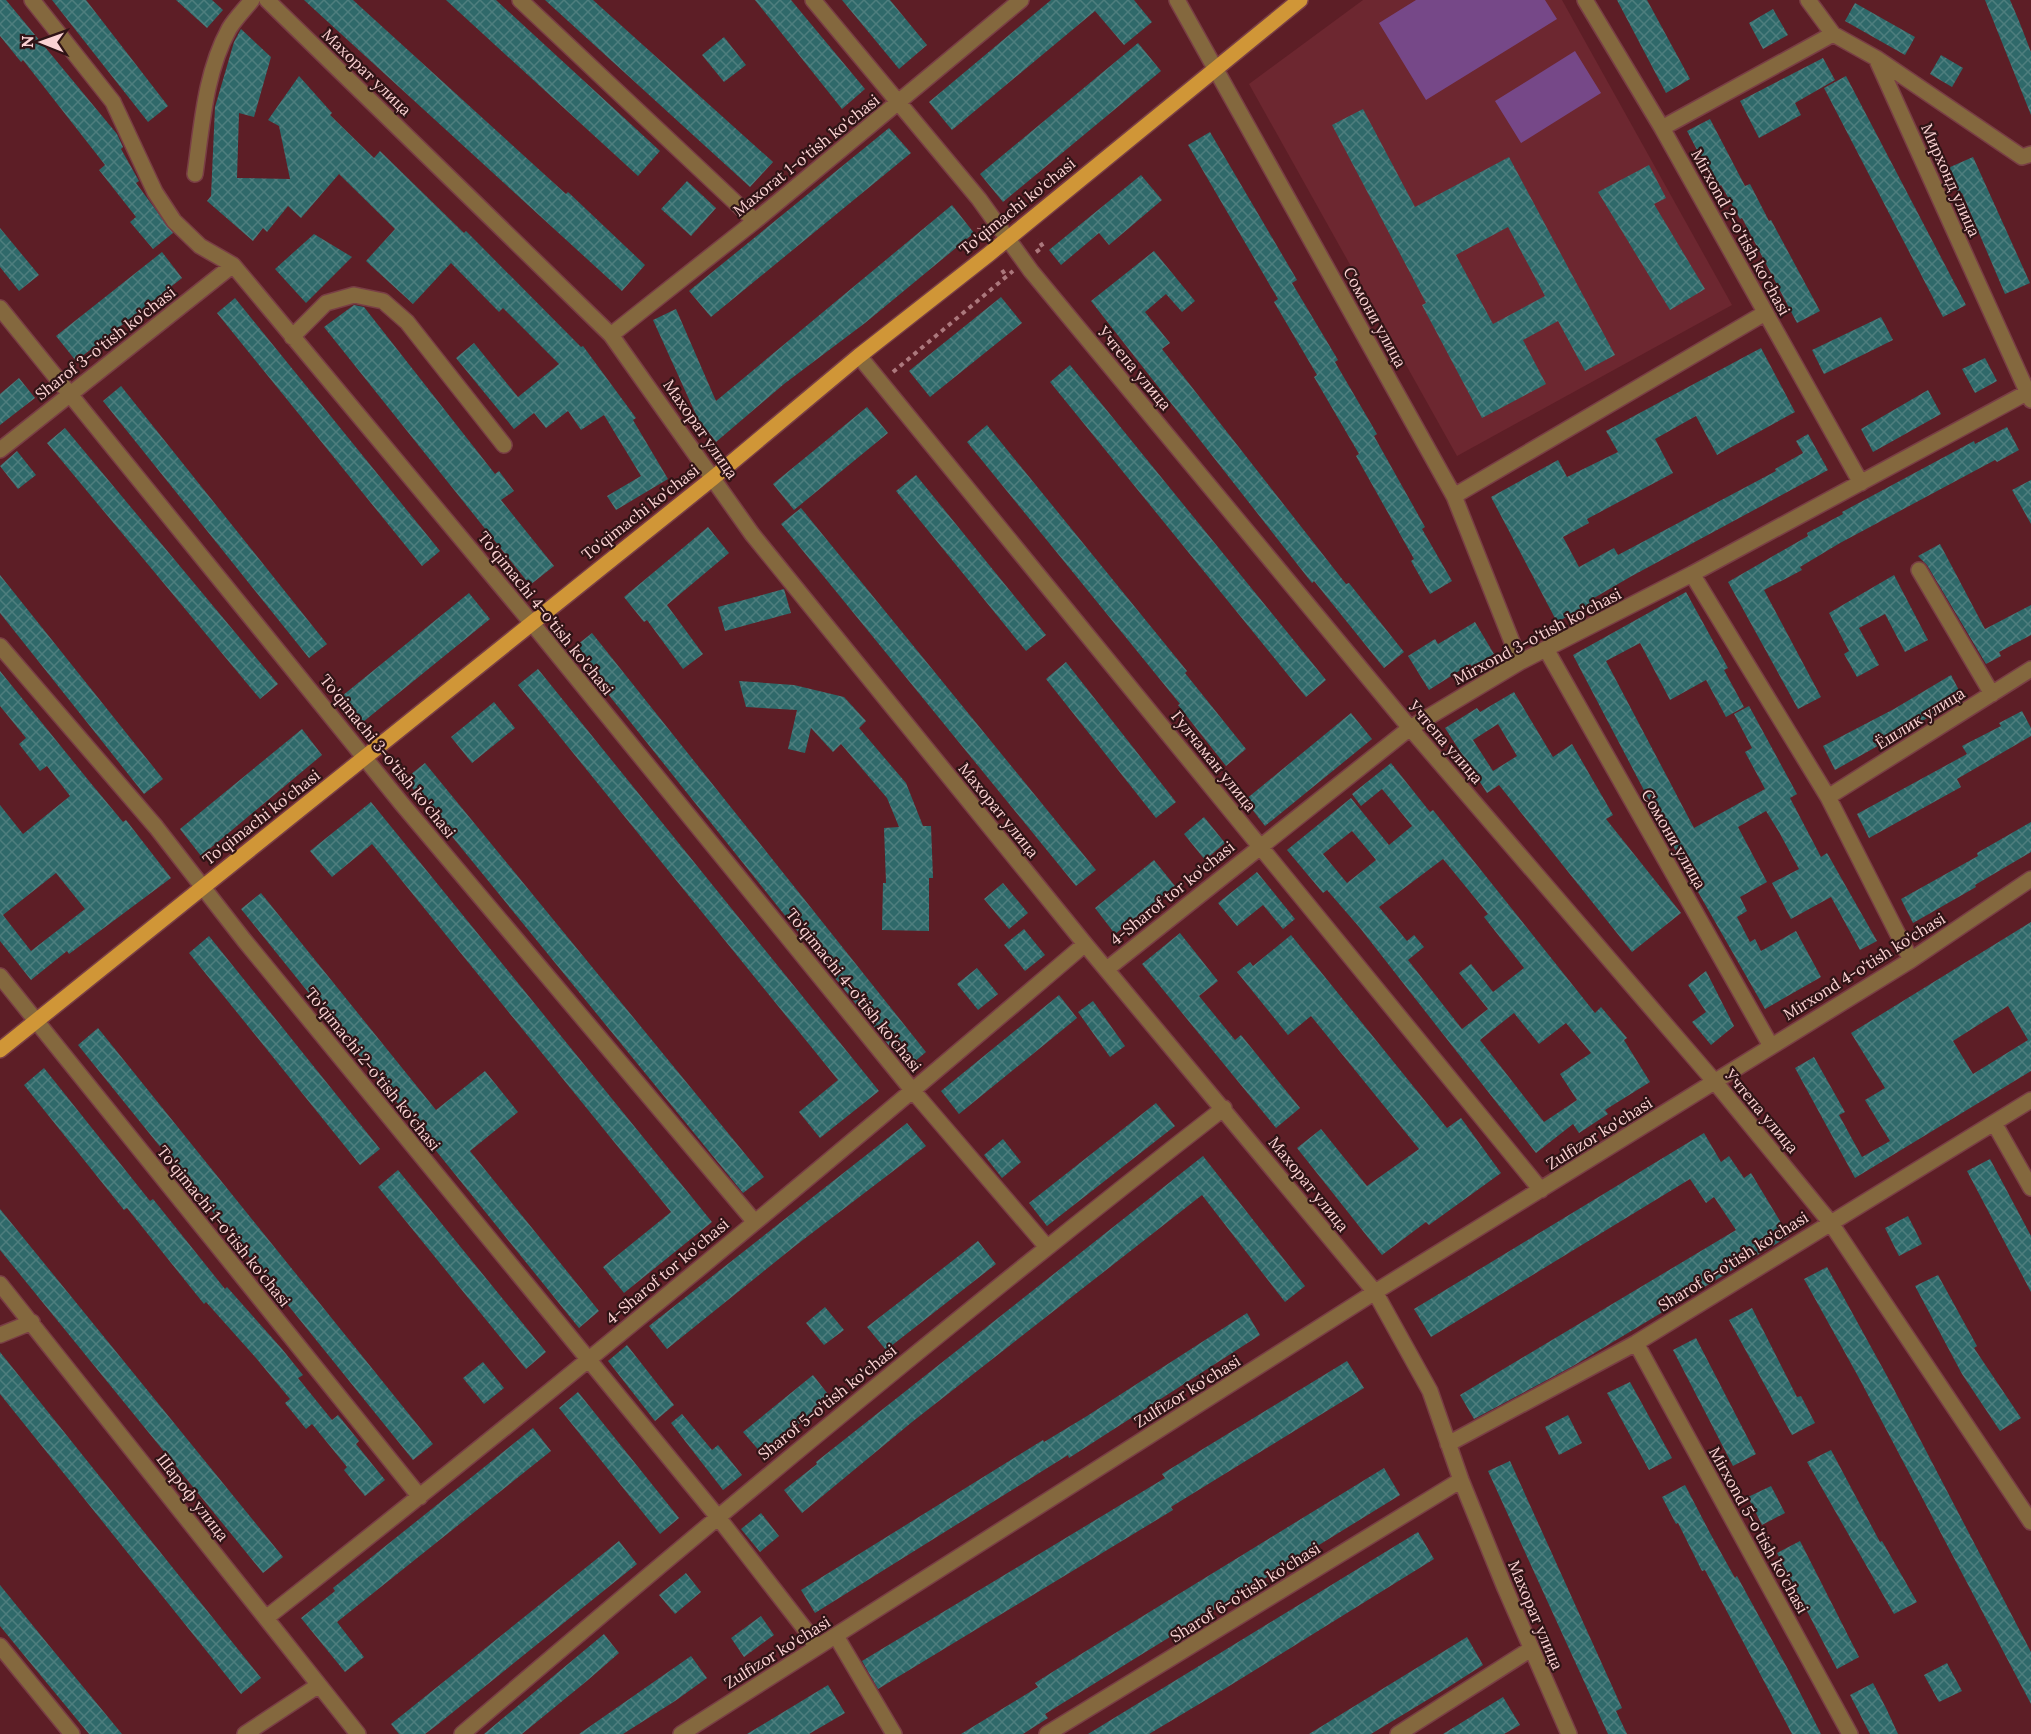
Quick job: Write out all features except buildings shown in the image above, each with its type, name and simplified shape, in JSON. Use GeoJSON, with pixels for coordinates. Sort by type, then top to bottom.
{"type":"FeatureCollection","features":[{"type":"Feature","properties":{"kind":"main road","name":"To'qimachi ko'chasi"},"geometry":{"type":"LineString","coordinates":[[0,1050],[713,478],[859,356],[1300,0]]}},
{"type":"Feature","properties":{"kind":"street","name":"To'qimachi 4-o'tish ko'chasi"},"geometry":{"type":"LineString","coordinates":[[32,0],[113,102],[155,192],[174,221],[200,246],[232,265],[531,622],[913,1091],[1046,1246]]}},
{"type":"Feature","properties":{"kind":"street"},"geometry":{"type":"LineString","coordinates":[[195,174],[207,88],[216,57],[230,27],[252,0]]}},
{"type":"Feature","properties":{"kind":"street","name":"Махорат улица"},"geometry":{"type":"LineString","coordinates":[[267,0],[611,335],[752,534],[1085,944],[1375,1292],[1430,1391],[1461,1480],[1569,1734]]}},
{"type":"Feature","properties":{"kind":"street"},"geometry":{"type":"LineString","coordinates":[[520,0],[755,221]]}},
{"type":"Feature","properties":{"kind":"street","name":"Учтепа улица"},"geometry":{"type":"LineString","coordinates":[[813,0],[979,199],[1039,280],[1410,728],[1715,1082],[1830,1222],[2031,1522]]}},
{"type":"Feature","properties":{"kind":"street","name":"Maxorat 1-o'tish ko'chasi"},"geometry":{"type":"LineString","coordinates":[[611,335],[755,221],[1021,0]]}},
{"type":"Feature","properties":{"kind":"street","name":"Сомони улица"},"geometry":{"type":"LineString","coordinates":[[1177,0],[1454,496],[1520,662]]}},
{"type":"Feature","properties":{"kind":"street","name":"Mirxond 2-o'tish ko'chasi"},"geometry":{"type":"LineString","coordinates":[[1585,0],[1662,128],[1861,483]]}},
{"type":"Feature","properties":{"kind":"street"},"geometry":{"type":"LineString","coordinates":[[1810,1],[1833,34],[1876,58],[2022,157],[2031,154]]}},
{"type":"Feature","properties":{"kind":"street"},"geometry":{"type":"LineString","coordinates":[[1662,128],[1833,34]]}},
{"type":"Feature","properties":{"kind":"street","name":"Мирхонд улица"},"geometry":{"type":"LineString","coordinates":[[1876,58],[2029,396]]}},
{"type":"Feature","properties":{"kind":"street","name":"Sharof 3-o'tish ko'chasi"},"geometry":{"type":"LineString","coordinates":[[0,450],[232,265]]}},
{"type":"Feature","properties":{"kind":"street"},"geometry":{"type":"LineString","coordinates":[[292,337],[326,303],[354,296],[383,301],[407,322],[504,445]]}},
{"type":"Feature","properties":{"kind":"street","name":"To'qimachi 3-o'tish ko'chasi"},"geometry":{"type":"LineString","coordinates":[[0,308],[365,758],[754,1221]]}},
{"type":"Feature","properties":{"kind":"street"},"geometry":{"type":"LineString","coordinates":[[1454,496],[1766,313]]}},
{"type":"Feature","properties":{"kind":"street","name":"Гулчаман улица"},"geometry":{"type":"LineString","coordinates":[[859,356],[1541,1190]]}},
{"type":"Feature","properties":{"kind":"street","name":"Mirxond 3-o'tish ko'chasi"},"geometry":{"type":"LineString","coordinates":[[1259,845],[1410,728],[1520,662],[2029,396]]}},
{"type":"Feature","properties":{"kind":"street"},"geometry":{"type":"LineString","coordinates":[[1919,570],[1992,694]]}},
{"type":"Feature","properties":{"kind":"street"},"geometry":{"type":"LineString","coordinates":[[1692,574],[1828,797],[1911,960]]}},
{"type":"Feature","properties":{"kind":"street","name":"To'qimachi 2-o'tish ko'chasi"},"geometry":{"type":"LineString","coordinates":[[0,646],[156,827],[202,887],[717,1516],[816,1648]]}},
{"type":"Feature","properties":{"kind":"street","name":"Сомони улица"},"geometry":{"type":"LineString","coordinates":[[1546,649],[1771,1046]]}},
{"type":"Feature","properties":{"kind":"street","name":"Ёшлик улица"},"geometry":{"type":"LineString","coordinates":[[1828,797],[2031,669]]}},
{"type":"Feature","properties":{"kind":"street","name":"4-Sharof tor ko'chasi"},"geometry":{"type":"LineString","coordinates":[[1107,969],[1259,845]]}},
{"type":"Feature","properties":{"kind":"street","name":"Mirxond 4-o'tish ko'chasi"},"geometry":{"type":"LineString","coordinates":[[1715,1082],[1911,960],[2031,879]]}},
{"type":"Feature","properties":{"kind":"street","name":"4-Sharof tor ko'chasi"},"geometry":{"type":"LineString","coordinates":[[266,1618],[420,1497],[588,1360],[913,1091],[1085,944]]}},
{"type":"Feature","properties":{"kind":"street","name":"To'qimachi 1-o'tish ko'chasi"},"geometry":{"type":"LineString","coordinates":[[0,976],[420,1497]]}},
{"type":"Feature","properties":{"kind":"street","name":"Zulfizor ko'chasi"},"geometry":{"type":"LineString","coordinates":[[681,1734],[1375,1292],[1715,1082]]}},
{"type":"Feature","properties":{"kind":"street","name":"Sharof 6-o'tish ko'chasi"},"geometry":{"type":"LineString","coordinates":[[1448,1444],[1636,1342],[2031,1100]]}},
{"type":"Feature","properties":{"kind":"street","name":"Sharof 5-o'tish ko'chasi"},"geometry":{"type":"LineString","coordinates":[[462,1734],[717,1516],[1046,1246],[1224,1108]]}},
{"type":"Feature","properties":{"kind":"street"},"geometry":{"type":"LineString","coordinates":[[1994,1123],[2031,1188]]}},
{"type":"Feature","properties":{"kind":"street","name":"Шароф улица"},"geometry":{"type":"LineString","coordinates":[[0,1284],[358,1734]]}},
{"type":"Feature","properties":{"kind":"street"},"geometry":{"type":"LineString","coordinates":[[0,1335],[32,1322]]}},
{"type":"Feature","properties":{"kind":"street","name":"Mirxond 5-o'tish ko'chasi"},"geometry":{"type":"LineString","coordinates":[[1636,1342],[1850,1734]]}},
{"type":"Feature","properties":{"kind":"street","name":"Sharof 6-o'tish ko'chasi"},"geometry":{"type":"LineString","coordinates":[[1047,1734],[1461,1480]]}},
{"type":"Feature","properties":{"kind":"street"},"geometry":{"type":"LineString","coordinates":[[836,1636],[894,1734]]}},
{"type":"Feature","properties":{"kind":"street"},"geometry":{"type":"LineString","coordinates":[[0,1646],[72,1734]]}},
{"type":"Feature","properties":{"kind":"street"},"geometry":{"type":"LineString","coordinates":[[1398,1734],[1531,1649]]}},
{"type":"Feature","properties":{"kind":"street"},"geometry":{"type":"LineString","coordinates":[[245,1734],[319,1685]]}},
{"type":"Feature","properties":{"kind":"path"},"geometry":{"type":"LineString","coordinates":[[1034,254],[1043,247],[1038,239]]}},
{"type":"Feature","properties":{"kind":"path"},"geometry":{"type":"LineString","coordinates":[[881,382],[1006,276],[1002,270]]}},
{"type":"Feature","properties":{"kind":"shaded area"},"geometry":{"type":"Polygon","coordinates":[[[1363,0],[1562,0],[1732,305],[1457,456],[1249,84],[1363,0]]]}},
{"type":"Feature","properties":{"kind":"shaded area"},"geometry":{"type":"Polygon","coordinates":[[[1416,0],[1545,0],[1557,19],[1426,100],[1379,23],[1416,0]]]}},
{"type":"Feature","properties":{"kind":"shaded area"},"geometry":{"type":"Polygon","coordinates":[[[1575,51],[1601,93],[1521,143],[1495,101],[1575,51]]]}}]}
